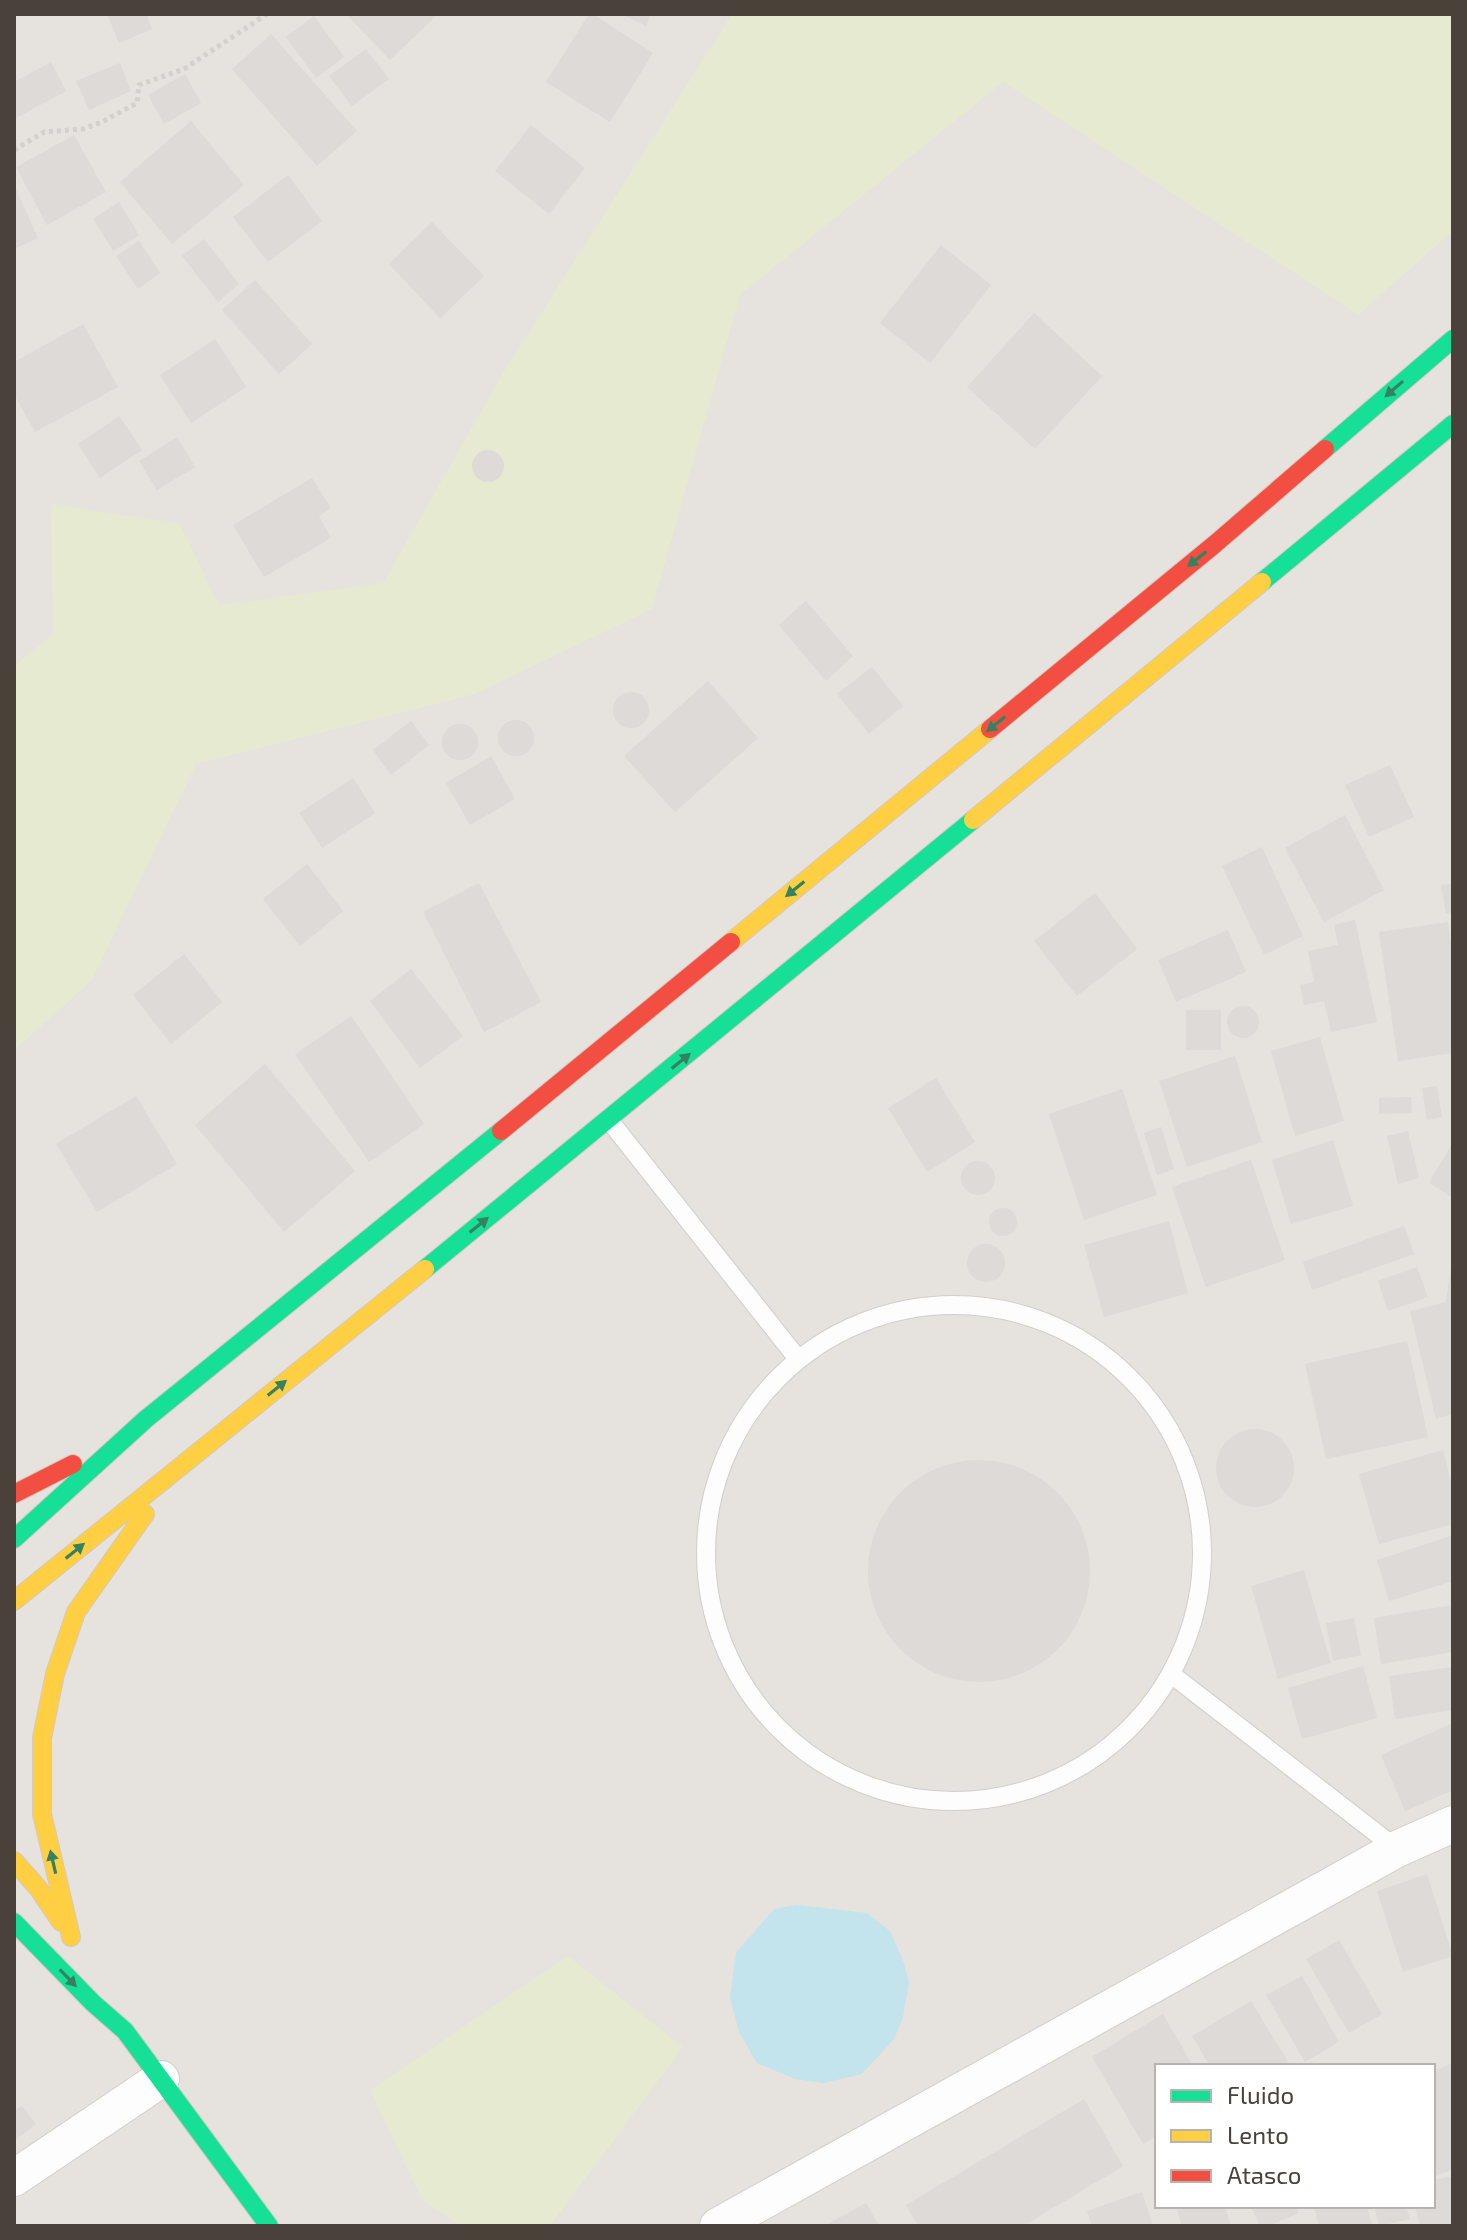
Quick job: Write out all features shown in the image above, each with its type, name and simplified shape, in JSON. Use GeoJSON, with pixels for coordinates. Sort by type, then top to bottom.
{"type":"FeatureCollection","features":[{"type":"Feature","properties":{"kind":"main road"},"geometry":{"type":"LineString","coordinates":[[14,1539],[146,1419],[1215,544],[1453,339]]}},
{"type":"Feature","properties":{"kind":"main road"},"geometry":{"type":"LineString","coordinates":[[14,1601],[609,1120],[1453,424]]}},
{"type":"Feature","properties":{"kind":"main road"},"geometry":{"type":"LineString","coordinates":[[14,1494],[57,1474],[146,1419]]}},
{"type":"Feature","properties":{"kind":"main road"},"geometry":{"type":"LineString","coordinates":[[14,1861],[38,1888],[76,1944],[42,1814],[42,1738],[55,1674],[76,1612],[186,1461]]}},
{"type":"Feature","properties":{"kind":"main road"},"geometry":{"type":"LineString","coordinates":[[14,1922],[93,2003],[125,2031],[269,2226]]}},
{"type":"Feature","properties":{"kind":"main road"},"geometry":{"type":"LineString","coordinates":[[106,1990],[125,2031]]}},
{"type":"Feature","properties":{"kind":"street"},"geometry":{"type":"LineString","coordinates":[[718,2226],[1397,1849],[1453,1824]]}},
{"type":"Feature","properties":{"kind":"street"},"geometry":{"type":"LineString","coordinates":[[14,2178],[161,2079]]}},
{"type":"Feature","properties":{"kind":"lane"},"geometry":{"type":"LineString","coordinates":[[609,1120],[798,1359]]}},
{"type":"Feature","properties":{"kind":"lane"},"geometry":{"type":"LineString","coordinates":[[972,1304],[1033,1317],[1089,1343],[1136,1384],[1172,1435],[1195,1493],[1203,1555],[1194,1617],[1171,1674],[1131,1729],[1078,1770],[1015,1796],[949,1804],[883,1793],[821,1765],[770,1722],[732,1665],[710,1601],[707,1534],[721,1468],[752,1408],[798,1359],[851,1326],[910,1307],[972,1304]]}},
{"type":"Feature","properties":{"kind":"lane"},"geometry":{"type":"LineString","coordinates":[[1171,1674],[1397,1849]]}},
{"type":"Feature","properties":{"kind":"path"},"geometry":{"type":"LineString","coordinates":[[14,150],[44,132],[83,129],[102,122],[137,103],[139,85],[184,69],[267,14]]}},
{"type":"Feature","properties":{"kind":"shaded area"},"geometry":{"type":"Polygon","coordinates":[[[14,14],[1453,14],[1453,2226],[14,2226],[14,14]]]}},
{"type":"Feature","properties":{"kind":"green space"},"geometry":{"type":"Polygon","coordinates":[[[732,14],[1453,14],[1453,231],[1358,315],[1003,82],[740,295],[652,609],[475,694],[196,764],[92,980],[14,1051],[14,666],[53,634],[51,504],[180,524],[219,605],[383,583],[506,368],[732,14]]]}},
{"type":"Feature","properties":{"kind":"green space"},"geometry":{"type":"Polygon","coordinates":[[[568,1956],[683,2047],[550,2226],[461,2226],[422,2200],[370,2090],[568,1956]]]}},
{"type":"Feature","properties":{"kind":"water"},"geometry":{"type":"Polygon","coordinates":[[[796,1905],[867,1913],[890,1931],[903,1960],[909,1982],[903,2017],[894,2039],[862,2074],[824,2083],[795,2079],[757,2063],[739,2032],[730,1998],[736,1953],[774,1909],[796,1905]]]}},
{"type":"Feature","properties":{"kind":"building"},"geometry":{"type":"Polygon","coordinates":[[[107,14],[146,14],[152,29],[119,43],[107,14]]]}},
{"type":"Feature","properties":{"kind":"building"},"geometry":{"type":"Polygon","coordinates":[[[346,14],[438,14],[390,60],[346,14]]]}},
{"type":"Feature","properties":{"kind":"building"},"geometry":{"type":"Polygon","coordinates":[[[589,14],[653,53],[610,122],[546,82],[589,14]]]}},
{"type":"Feature","properties":{"kind":"building"},"geometry":{"type":"Polygon","coordinates":[[[621,14],[651,14],[646,26],[621,14]]]}},
{"type":"Feature","properties":{"kind":"building"},"geometry":{"type":"Polygon","coordinates":[[[314,16],[344,57],[316,78],[286,37],[314,16]]]}},
{"type":"Feature","properties":{"kind":"building"},"geometry":{"type":"Polygon","coordinates":[[[271,34],[357,131],[317,166],[232,69],[271,34]]]}},
{"type":"Feature","properties":{"kind":"building"},"geometry":{"type":"Polygon","coordinates":[[[366,49],[389,79],[352,106],[329,76],[366,49]]]}},
{"type":"Feature","properties":{"kind":"building"},"geometry":{"type":"Polygon","coordinates":[[[51,62],[66,91],[14,119],[14,82],[51,62]]]}},
{"type":"Feature","properties":{"kind":"building"},"geometry":{"type":"Polygon","coordinates":[[[120,63],[131,91],[89,110],[76,81],[120,63]]]}},
{"type":"Feature","properties":{"kind":"building"},"geometry":{"type":"Polygon","coordinates":[[[185,74],[201,103],[164,124],[148,95],[185,74]]]}},
{"type":"Feature","properties":{"kind":"building"},"geometry":{"type":"Polygon","coordinates":[[[191,121],[244,185],[172,244],[120,182],[191,121]]]}},
{"type":"Feature","properties":{"kind":"building"},"geometry":{"type":"Polygon","coordinates":[[[531,125],[585,168],[549,214],[495,171],[531,125]]]}},
{"type":"Feature","properties":{"kind":"building"},"geometry":{"type":"Polygon","coordinates":[[[74,135],[106,192],[47,225],[16,167],[74,135]]]}},
{"type":"Feature","properties":{"kind":"building"},"geometry":{"type":"Polygon","coordinates":[[[288,175],[322,221],[268,262],[233,217],[288,175]]]}},
{"type":"Feature","properties":{"kind":"building"},"geometry":{"type":"Polygon","coordinates":[[[14,185],[38,238],[14,249],[14,185]]]}},
{"type":"Feature","properties":{"kind":"building"},"geometry":{"type":"Polygon","coordinates":[[[119,202],[139,235],[113,251],[93,219],[119,202]]]}},
{"type":"Feature","properties":{"kind":"building"},"geometry":{"type":"Polygon","coordinates":[[[432,222],[484,276],[440,318],[389,264],[432,222]]]}},
{"type":"Feature","properties":{"kind":"building"},"geometry":{"type":"Polygon","coordinates":[[[204,239],[239,284],[218,302],[182,256],[204,239]]]}},
{"type":"Feature","properties":{"kind":"building"},"geometry":{"type":"Polygon","coordinates":[[[139,241],[160,273],[138,289],[116,256],[139,241]]]}},
{"type":"Feature","properties":{"kind":"building"},"geometry":{"type":"Polygon","coordinates":[[[941,245],[991,285],[930,363],[880,323],[941,245]]]}},
{"type":"Feature","properties":{"kind":"building"},"geometry":{"type":"Polygon","coordinates":[[[255,280],[312,344],[279,374],[222,310],[255,280]]]}},
{"type":"Feature","properties":{"kind":"building"},"geometry":{"type":"Polygon","coordinates":[[[1034,313],[1102,376],[1035,449],[967,387],[1034,313]]]}},
{"type":"Feature","properties":{"kind":"building"},"geometry":{"type":"Polygon","coordinates":[[[83,324],[118,387],[35,432],[14,394],[14,362],[83,324]]]}},
{"type":"Feature","properties":{"kind":"building"},"geometry":{"type":"Polygon","coordinates":[[[215,339],[246,387],[191,423],[160,375],[215,339]]]}},
{"type":"Feature","properties":{"kind":"building"},"geometry":{"type":"Polygon","coordinates":[[[119,416],[142,450],[100,478],[78,444],[119,416]]]}},
{"type":"Feature","properties":{"kind":"building"},"geometry":{"type":"Polygon","coordinates":[[[177,437],[195,467],[157,490],[139,461],[177,437]]]}},
{"type":"Feature","properties":{"kind":"building"},"geometry":{"type":"Polygon","coordinates":[[[488,450],[499,455],[504,466],[499,477],[488,482],[477,477],[472,466],[477,455],[488,450]]]}},
{"type":"Feature","properties":{"kind":"building"},"geometry":{"type":"Polygon","coordinates":[[[312,478],[331,508],[319,516],[331,538],[264,577],[233,525],[312,478]]]}},
{"type":"Feature","properties":{"kind":"building"},"geometry":{"type":"Polygon","coordinates":[[[806,601],[853,656],[826,681],[779,625],[806,601]]]}},
{"type":"Feature","properties":{"kind":"building"},"geometry":{"type":"Polygon","coordinates":[[[872,667],[903,706],[869,734],[837,694],[872,667]]]}},
{"type":"Feature","properties":{"kind":"building"},"geometry":{"type":"Polygon","coordinates":[[[708,681],[758,738],[675,812],[624,756],[708,681]]]}},
{"type":"Feature","properties":{"kind":"building"},"geometry":{"type":"Polygon","coordinates":[[[631,692],[644,697],[649,710],[644,723],[631,728],[618,723],[613,710],[618,697],[631,692]]]}},
{"type":"Feature","properties":{"kind":"building"},"geometry":{"type":"Polygon","coordinates":[[[516,720],[529,725],[534,738],[529,751],[516,756],[503,751],[498,738],[503,725],[516,720]]]}},
{"type":"Feature","properties":{"kind":"building"},"geometry":{"type":"Polygon","coordinates":[[[411,721],[429,745],[391,775],[373,750],[411,721]]]}},
{"type":"Feature","properties":{"kind":"building"},"geometry":{"type":"Polygon","coordinates":[[[460,724],[472,730],[478,742],[472,754],[460,760],[448,754],[442,742],[448,730],[460,724]]]}},
{"type":"Feature","properties":{"kind":"building"},"geometry":{"type":"Polygon","coordinates":[[[491,756],[515,799],[470,825],[446,783],[491,756]]]}},
{"type":"Feature","properties":{"kind":"building"},"geometry":{"type":"Polygon","coordinates":[[[1390,765],[1414,817],[1369,837],[1345,785],[1390,765]]]}},
{"type":"Feature","properties":{"kind":"building"},"geometry":{"type":"Polygon","coordinates":[[[353,778],[375,813],[322,848],[299,813],[353,778]]]}},
{"type":"Feature","properties":{"kind":"building"},"geometry":{"type":"Polygon","coordinates":[[[1345,815],[1384,890],[1324,922],[1285,848],[1345,815]]]}},
{"type":"Feature","properties":{"kind":"building"},"geometry":{"type":"Polygon","coordinates":[[[1262,847],[1303,936],[1264,955],[1222,866],[1262,847]]]}},
{"type":"Feature","properties":{"kind":"building"},"geometry":{"type":"Polygon","coordinates":[[[307,864],[343,911],[300,946],[263,899],[307,864]]]}},
{"type":"Feature","properties":{"kind":"building"},"geometry":{"type":"Polygon","coordinates":[[[479,883],[541,1002],[484,1032],[423,912],[479,883]]]}},
{"type":"Feature","properties":{"kind":"building"},"geometry":{"type":"Polygon","coordinates":[[[1453,883],[1453,912],[1446,913],[1441,885],[1453,883]]]}},
{"type":"Feature","properties":{"kind":"building"},"geometry":{"type":"Polygon","coordinates":[[[1095,893],[1137,949],[1077,996],[1034,941],[1095,893]]]}},
{"type":"Feature","properties":{"kind":"building"},"geometry":{"type":"Polygon","coordinates":[[[1355,920],[1377,1022],[1331,1032],[1324,1001],[1304,1005],[1300,985],[1314,982],[1308,951],[1338,945],[1334,925],[1355,920]]]}},
{"type":"Feature","properties":{"kind":"building"},"geometry":{"type":"Polygon","coordinates":[[[1448,922],[1453,959],[1453,1053],[1398,1061],[1379,932],[1448,922]]]}},
{"type":"Feature","properties":{"kind":"building"},"geometry":{"type":"Polygon","coordinates":[[[1228,930],[1246,972],[1176,1002],[1158,960],[1228,930]]]}},
{"type":"Feature","properties":{"kind":"building"},"geometry":{"type":"Polygon","coordinates":[[[184,954],[222,1002],[171,1044],[133,995],[184,954]]]}},
{"type":"Feature","properties":{"kind":"building"},"geometry":{"type":"Polygon","coordinates":[[[411,969],[463,1036],[420,1068],[370,1001],[411,969]]]}},
{"type":"Feature","properties":{"kind":"building"},"geometry":{"type":"Polygon","coordinates":[[[1243,1006],[1254,1011],[1259,1022],[1254,1033],[1243,1038],[1232,1033],[1227,1022],[1232,1011],[1243,1006]]]}},
{"type":"Feature","properties":{"kind":"building"},"geometry":{"type":"Polygon","coordinates":[[[1186,1010],[1221,1010],[1221,1050],[1186,1050],[1186,1010]]]}},
{"type":"Feature","properties":{"kind":"building"},"geometry":{"type":"Polygon","coordinates":[[[351,1016],[424,1124],[369,1162],[295,1054],[351,1016]]]}},
{"type":"Feature","properties":{"kind":"building"},"geometry":{"type":"Polygon","coordinates":[[[1320,1037],[1344,1121],[1295,1136],[1271,1051],[1320,1037]]]}},
{"type":"Feature","properties":{"kind":"building"},"geometry":{"type":"Polygon","coordinates":[[[1235,1056],[1262,1142],[1187,1167],[1159,1081],[1235,1056]]]}},
{"type":"Feature","properties":{"kind":"building"},"geometry":{"type":"Polygon","coordinates":[[[265,1064],[355,1171],[284,1232],[195,1125],[265,1064]]]}},
{"type":"Feature","properties":{"kind":"building"},"geometry":{"type":"Polygon","coordinates":[[[936,1078],[975,1142],[927,1172],[888,1108],[936,1078]]]}},
{"type":"Feature","properties":{"kind":"building"},"geometry":{"type":"Polygon","coordinates":[[[1437,1086],[1442,1117],[1427,1120],[1422,1088],[1437,1086]]]}},
{"type":"Feature","properties":{"kind":"building"},"geometry":{"type":"Polygon","coordinates":[[[1122,1089],[1157,1195],[1084,1220],[1049,1114],[1122,1089]]]}},
{"type":"Feature","properties":{"kind":"building"},"geometry":{"type":"Polygon","coordinates":[[[136,1096],[177,1164],[97,1212],[56,1144],[136,1096]]]}},
{"type":"Feature","properties":{"kind":"building"},"geometry":{"type":"Polygon","coordinates":[[[1411,1097],[1412,1113],[1379,1114],[1379,1098],[1411,1097]]]}},
{"type":"Feature","properties":{"kind":"building"},"geometry":{"type":"Polygon","coordinates":[[[1161,1127],[1174,1169],[1157,1175],[1144,1133],[1161,1127]]]}},
{"type":"Feature","properties":{"kind":"building"},"geometry":{"type":"Polygon","coordinates":[[[1408,1131],[1419,1178],[1398,1184],[1387,1136],[1408,1131]]]}},
{"type":"Feature","properties":{"kind":"building"},"geometry":{"type":"Polygon","coordinates":[[[1333,1140],[1353,1206],[1291,1224],[1272,1160],[1333,1140]]]}},
{"type":"Feature","properties":{"kind":"building"},"geometry":{"type":"Polygon","coordinates":[[[1453,1142],[1453,1198],[1429,1183],[1453,1142]]]}},
{"type":"Feature","properties":{"kind":"building"},"geometry":{"type":"Polygon","coordinates":[[[1251,1160],[1285,1260],[1206,1287],[1172,1187],[1251,1160]]]}},
{"type":"Feature","properties":{"kind":"building"},"geometry":{"type":"Polygon","coordinates":[[[978,1161],[990,1166],[995,1178],[990,1190],[978,1195],[966,1190],[961,1178],[966,1166],[978,1161]]]}},
{"type":"Feature","properties":{"kind":"building"},"geometry":{"type":"Polygon","coordinates":[[[1003,1208],[1013,1212],[1017,1222],[1013,1232],[1003,1236],[993,1232],[989,1222],[993,1212],[1003,1208]]]}},
{"type":"Feature","properties":{"kind":"building"},"geometry":{"type":"Polygon","coordinates":[[[1169,1221],[1188,1293],[1104,1317],[1084,1245],[1169,1221]]]}},
{"type":"Feature","properties":{"kind":"building"},"geometry":{"type":"Polygon","coordinates":[[[1404,1226],[1414,1254],[1312,1290],[1303,1262],[1404,1226]]]}},
{"type":"Feature","properties":{"kind":"building"},"geometry":{"type":"Polygon","coordinates":[[[986,1244],[999,1250],[1005,1263],[999,1276],[986,1282],[973,1276],[967,1263],[973,1250],[986,1244]]]}},
{"type":"Feature","properties":{"kind":"building"},"geometry":{"type":"Polygon","coordinates":[[[1417,1267],[1428,1297],[1388,1311],[1378,1281],[1417,1267]]]}},
{"type":"Feature","properties":{"kind":"building"},"geometry":{"type":"Polygon","coordinates":[[[1451,1267],[1453,1414],[1436,1419],[1410,1311],[1446,1302],[1451,1267]]]}},
{"type":"Feature","properties":{"kind":"building"},"geometry":{"type":"Polygon","coordinates":[[[1407,1341],[1428,1437],[1326,1459],[1305,1364],[1407,1341]]]}},
{"type":"Feature","properties":{"kind":"building"},"geometry":{"type":"Polygon","coordinates":[[[1255,1429],[1270,1432],[1283,1440],[1291,1453],[1294,1468],[1291,1483],[1283,1496],[1270,1504],[1255,1507],[1240,1504],[1227,1496],[1219,1483],[1216,1468],[1219,1453],[1227,1440],[1240,1432],[1255,1429]]]}},
{"type":"Feature","properties":{"kind":"building"},"geometry":{"type":"Polygon","coordinates":[[[1443,1450],[1453,1489],[1453,1524],[1379,1544],[1359,1474],[1443,1450]]]}},
{"type":"Feature","properties":{"kind":"building"},"geometry":{"type":"Polygon","coordinates":[[[979,1460],[1021,1468],[1058,1492],[1082,1529],[1090,1571],[1082,1613],[1058,1650],[1021,1674],[979,1682],[937,1674],[900,1650],[876,1613],[868,1571],[876,1529],[900,1492],[937,1468],[979,1460]]]}},
{"type":"Feature","properties":{"kind":"building"},"geometry":{"type":"Polygon","coordinates":[[[1453,1535],[1453,1581],[1389,1601],[1377,1560],[1453,1535]]]}},
{"type":"Feature","properties":{"kind":"building"},"geometry":{"type":"Polygon","coordinates":[[[1304,1570],[1331,1663],[1278,1679],[1251,1586],[1304,1570]]]}},
{"type":"Feature","properties":{"kind":"building"},"geometry":{"type":"Polygon","coordinates":[[[1453,1605],[1453,1652],[1381,1664],[1374,1618],[1453,1605]]]}},
{"type":"Feature","properties":{"kind":"building"},"geometry":{"type":"Polygon","coordinates":[[[1354,1618],[1361,1655],[1333,1661],[1326,1623],[1354,1618]]]}},
{"type":"Feature","properties":{"kind":"building"},"geometry":{"type":"Polygon","coordinates":[[[1363,1666],[1377,1718],[1302,1739],[1288,1688],[1363,1666]]]}},
{"type":"Feature","properties":{"kind":"building"},"geometry":{"type":"Polygon","coordinates":[[[1453,1667],[1453,1710],[1395,1719],[1389,1676],[1453,1667]]]}},
{"type":"Feature","properties":{"kind":"building"},"geometry":{"type":"Polygon","coordinates":[[[1453,1723],[1453,1790],[1405,1811],[1381,1755],[1453,1723]]]}},
{"type":"Feature","properties":{"kind":"building"},"geometry":{"type":"Polygon","coordinates":[[[1427,1874],[1453,1956],[1403,1972],[1377,1891],[1427,1874]]]}},
{"type":"Feature","properties":{"kind":"building"},"geometry":{"type":"Polygon","coordinates":[[[1339,1940],[1382,2014],[1349,2033],[1306,1959],[1339,1940]]]}},
{"type":"Feature","properties":{"kind":"building"},"geometry":{"type":"Polygon","coordinates":[[[1302,1976],[1339,2042],[1305,2062],[1266,1995],[1302,1976]]]}},
{"type":"Feature","properties":{"kind":"building"},"geometry":{"type":"Polygon","coordinates":[[[1251,2001],[1288,2062],[1209,2064],[1192,2036],[1251,2001]]]}},
{"type":"Feature","properties":{"kind":"building"},"geometry":{"type":"Polygon","coordinates":[[[1163,2014],[1192,2064],[1155,2064],[1155,2137],[1143,2144],[1092,2057],[1163,2014]]]}},
{"type":"Feature","properties":{"kind":"building"},"geometry":{"type":"Polygon","coordinates":[[[1453,2063],[1453,2169],[1435,2176],[1435,2070],[1453,2063]]]}},
{"type":"Feature","properties":{"kind":"building"},"geometry":{"type":"Polygon","coordinates":[[[1084,2099],[1123,2166],[1023,2226],[918,2226],[906,2205],[1084,2099]]]}},
{"type":"Feature","properties":{"kind":"building"},"geometry":{"type":"Polygon","coordinates":[[[22,2106],[36,2124],[14,2141],[14,2111],[22,2106]]]}},
{"type":"Feature","properties":{"kind":"building"},"geometry":{"type":"Polygon","coordinates":[[[1453,2176],[1453,2226],[1420,2226],[1416,2208],[1435,2208],[1435,2180],[1453,2176]]]}},
{"type":"Feature","properties":{"kind":"building"},"geometry":{"type":"Polygon","coordinates":[[[1142,2192],[1153,2226],[1092,2226],[1087,2211],[1142,2192]]]}},
{"type":"Feature","properties":{"kind":"building"},"geometry":{"type":"Polygon","coordinates":[[[866,2203],[879,2226],[824,2226],[866,2203]]]}},
{"type":"Feature","properties":{"kind":"building"},"geometry":{"type":"Polygon","coordinates":[[[1177,2208],[1226,2208],[1231,2226],[1182,2226],[1177,2208]]]}},
{"type":"Feature","properties":{"kind":"building"},"geometry":{"type":"Polygon","coordinates":[[[1252,2208],[1297,2208],[1299,2213],[1268,2226],[1260,2226],[1252,2208]]]}},
{"type":"Feature","properties":{"kind":"building"},"geometry":{"type":"Polygon","coordinates":[[[1314,2208],[1368,2208],[1372,2226],[1319,2226],[1314,2208]]]}},
{"type":"Feature","properties":{"kind":"building"},"geometry":{"type":"Polygon","coordinates":[[[1374,2208],[1407,2208],[1410,2219],[1379,2226],[1374,2208]]]}},
{"type":"Feature","properties":{"kind":"traffic: fast"},"geometry":{"type":"LineString","coordinates":[[1325,449],[1453,339]]}},
{"type":"Feature","properties":{"kind":"traffic: fast"},"geometry":{"type":"LineString","coordinates":[[1262,582],[1453,424]]}},
{"type":"Feature","properties":{"kind":"traffic: fast"},"geometry":{"type":"LineString","coordinates":[[425,1269],[973,820]]}},
{"type":"Feature","properties":{"kind":"traffic: fast"},"geometry":{"type":"LineString","coordinates":[[14,1539],[146,1419],[501,1131]]}},
{"type":"Feature","properties":{"kind":"traffic: fast"},"geometry":{"type":"LineString","coordinates":[[14,1922],[93,2003],[125,2031],[269,2226]]}},
{"type":"Feature","properties":{"kind":"traffic: slow"},"geometry":{"type":"LineString","coordinates":[[973,820],[1262,582]]}},
{"type":"Feature","properties":{"kind":"traffic: slow"},"geometry":{"type":"LineString","coordinates":[[731,942],[990,729]]}},
{"type":"Feature","properties":{"kind":"traffic: slow"},"geometry":{"type":"LineString","coordinates":[[14,1601],[425,1269]]}},
{"type":"Feature","properties":{"kind":"traffic: slow"},"geometry":{"type":"LineString","coordinates":[[71,1937],[42,1814],[42,1738],[55,1674],[76,1612],[145,1514]]}},
{"type":"Feature","properties":{"kind":"traffic: slow"},"geometry":{"type":"LineString","coordinates":[[14,1861],[38,1888],[61,1922]]}},
{"type":"Feature","properties":{"kind":"traffic: jam"},"geometry":{"type":"LineString","coordinates":[[990,729],[1325,449]]}},
{"type":"Feature","properties":{"kind":"traffic: jam"},"geometry":{"type":"LineString","coordinates":[[501,1131],[731,942]]}},
{"type":"Feature","properties":{"kind":"traffic: jam"},"geometry":{"type":"LineString","coordinates":[[14,1494],[73,1464]]}}]}
